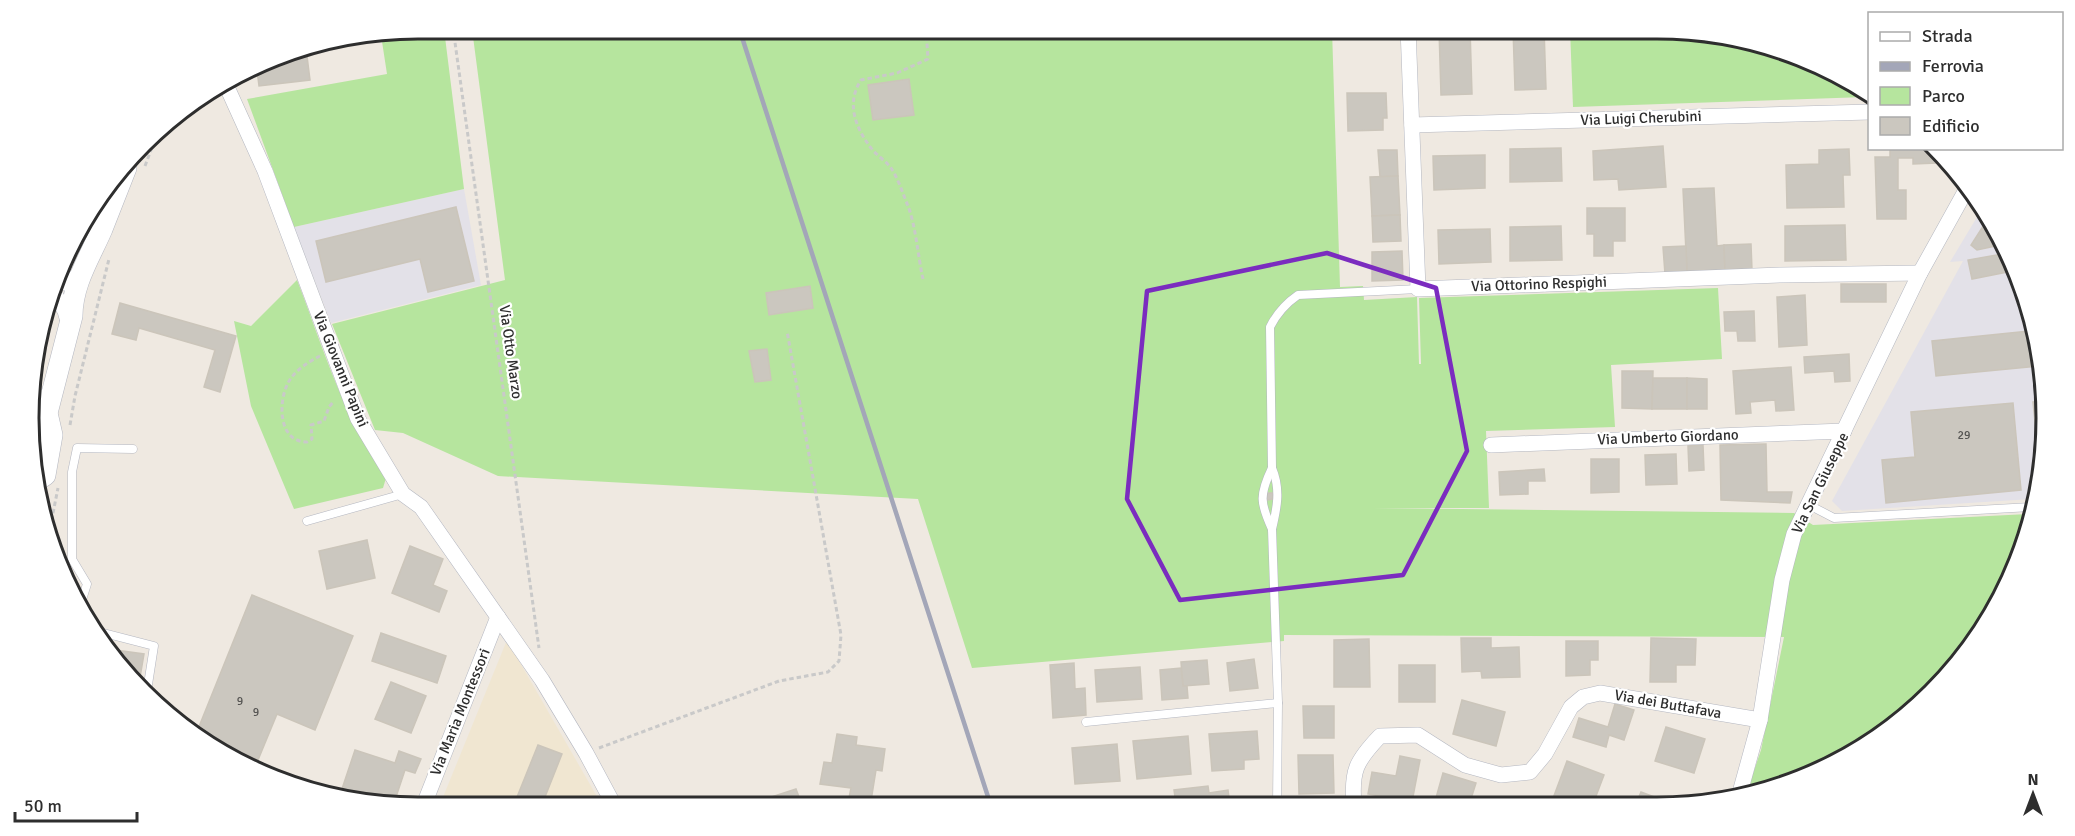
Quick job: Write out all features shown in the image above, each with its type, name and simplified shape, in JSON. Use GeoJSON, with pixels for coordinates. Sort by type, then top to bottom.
{"type":"FeatureCollection","features":[{"type":"Feature","properties":{"kind":"main road"},"geometry":{"type":"LineString","coordinates":[[43,476],[52,435],[44,402],[70,320],[72,303],[81,272],[135,169]]}},
{"type":"Feature","properties":{"kind":"main road"},"geometry":{"type":"LineString","coordinates":[[70,320],[80,309],[89,283],[101,230]]}},
{"type":"Feature","properties":{"kind":"street"},"geometry":{"type":"LineString","coordinates":[[1408,39],[1418,289]]}},
{"type":"Feature","properties":{"kind":"street","name":"Via Giovanni Papini"},"geometry":{"type":"LineString","coordinates":[[228,90],[265,171],[358,419],[404,494],[422,507],[542,680],[610,797]]}},
{"type":"Feature","properties":{"kind":"street","name":"Via Luigi Cherubini"},"geometry":{"type":"LineString","coordinates":[[1412,125],[1868,112]]}},
{"type":"Feature","properties":{"kind":"street","name":"Via San Giuseppe"},"geometry":{"type":"LineString","coordinates":[[1741,787],[1760,720],[1782,580],[1794,534],[1920,273],[1963,195]]}},
{"type":"Feature","properties":{"kind":"street"},"geometry":{"type":"LineString","coordinates":[[64,283],[69,283],[81,272]]}},
{"type":"Feature","properties":{"kind":"street","name":"Via Ottorino Respighi"},"geometry":{"type":"LineString","coordinates":[[1418,289],[1920,273]]}},
{"type":"Feature","properties":{"kind":"street"},"geometry":{"type":"LineString","coordinates":[[58,299],[70,320]]}},
{"type":"Feature","properties":{"kind":"street","name":"Via Umberto Giordano"},"geometry":{"type":"LineString","coordinates":[[1491,445],[1845,430]]}},
{"type":"Feature","properties":{"kind":"street","name":"Via Maria Montessori"},"geometry":{"type":"LineString","coordinates":[[427,797],[498,617]]}},
{"type":"Feature","properties":{"kind":"street","name":"Via dei Buttafava"},"geometry":{"type":"LineString","coordinates":[[1354,797],[1355,769],[1365,752],[1380,736],[1418,735],[1465,765],[1501,775],[1530,772],[1545,754],[1571,707],[1584,697],[1600,693],[1760,720]]}},
{"type":"Feature","properties":{"kind":"lane"},"geometry":{"type":"LineString","coordinates":[[1278,797],[1278,704],[1272,529],[1278,505],[1278,481],[1272,468],[1270,327],[1275,316],[1285,304],[1298,296],[1418,289]]}},
{"type":"Feature","properties":{"kind":"lane"},"geometry":{"type":"LineString","coordinates":[[83,596],[87,584],[72,559],[72,472],[77,448],[133,449]]}},
{"type":"Feature","properties":{"kind":"lane"},"geometry":{"type":"LineString","coordinates":[[1272,468],[1262,488],[1263,510],[1272,529]]}},
{"type":"Feature","properties":{"kind":"lane"},"geometry":{"type":"LineString","coordinates":[[307,521],[404,494]]}},
{"type":"Feature","properties":{"kind":"lane"},"geometry":{"type":"LineString","coordinates":[[1809,505],[1834,518],[2025,507]]}},
{"type":"Feature","properties":{"kind":"lane"},"geometry":{"type":"LineString","coordinates":[[106,634],[154,646],[148,684]]}},
{"type":"Feature","properties":{"kind":"lane"},"geometry":{"type":"LineString","coordinates":[[1086,722],[1278,704]]}},
{"type":"Feature","properties":{"kind":"path","name":"Via Otto Marzo"},"geometry":{"type":"LineString","coordinates":[[455,39],[539,649]]}},
{"type":"Feature","properties":{"kind":"path"},"geometry":{"type":"LineString","coordinates":[[923,279],[909,210],[891,168],[871,148],[859,127],[853,112],[852,101],[861,80],[897,73],[928,59],[927,39]]}},
{"type":"Feature","properties":{"kind":"path"},"geometry":{"type":"LineString","coordinates":[[70,426],[75,396],[110,258]]}},
{"type":"Feature","properties":{"kind":"path"},"geometry":{"type":"LineString","coordinates":[[586,753],[779,681],[828,672],[839,661],[841,635],[787,331]]}},
{"type":"Feature","properties":{"kind":"path"},"geometry":{"type":"LineString","coordinates":[[333,351],[311,361],[289,381],[284,393],[283,425],[297,441],[307,442],[312,439],[311,425],[324,421],[333,401],[349,395]]}},
{"type":"Feature","properties":{"kind":"path"},"geometry":{"type":"LineString","coordinates":[[52,517],[58,487]]}},
{"type":"Feature","properties":{"kind":"highlighted area"},"geometry":{"type":"Polygon","coordinates":[[[1327,253],[1436,288],[1467,451],[1403,575],[1180,600],[1127,499],[1147,291],[1327,253]]]}},
{"type":"Feature","properties":{"kind":"shaded area"},"geometry":{"type":"Polygon","coordinates":[[[464,189],[481,285],[331,323],[294,227],[464,189]]]}},
{"type":"Feature","properties":{"kind":"shaded area"},"geometry":{"type":"Polygon","coordinates":[[[1977,216],[2007,273],[2029,344],[2036,418],[2033,467],[2027,499],[1842,511],[1832,501],[1963,261],[1950,262],[1977,216]]]}},
{"type":"Feature","properties":{"kind":"shaded area"},"geometry":{"type":"Polygon","coordinates":[[[507,640],[597,797],[443,797],[507,640]]]}},
{"type":"Feature","properties":{"kind":"green space"},"geometry":{"type":"Polygon","coordinates":[[[445,39],[464,189],[294,227],[247,99],[387,74],[382,41],[445,39]]]}},
{"type":"Feature","properties":{"kind":"green space"},"geometry":{"type":"Polygon","coordinates":[[[473,39],[1332,39],[1340,287],[1363,286],[1364,300],[1417,297],[1419,364],[1421,364],[1419,298],[1718,288],[1722,359],[1611,365],[1615,427],[1486,431],[1489,508],[1374,508],[1794,513],[1813,525],[2023,514],[2007,563],[1985,608],[1958,649],[1925,686],[1888,719],[1825,758],[1779,777],[1749,786],[1761,750],[1784,637],[1284,635],[1284,641],[972,668],[918,499],[498,476],[403,433],[375,430],[332,324],[505,280],[473,39]]]}},
{"type":"Feature","properties":{"kind":"green space"},"geometry":{"type":"Polygon","coordinates":[[[1570,39],[1682,40],[1731,46],[1802,68],[1858,97],[1573,107],[1570,39]]]}},
{"type":"Feature","properties":{"kind":"green space"},"geometry":{"type":"Polygon","coordinates":[[[297,280],[346,407],[358,432],[386,478],[383,488],[294,509],[251,406],[234,321],[251,326],[297,280]]]}},
{"type":"Feature","properties":{"kind":"building"},"geometry":{"type":"Polygon","coordinates":[[[1439,39],[1470,39],[1472,94],[1441,95],[1439,39]]]}},
{"type":"Feature","properties":{"kind":"building"},"geometry":{"type":"Polygon","coordinates":[[[1513,39],[1544,39],[1546,89],[1515,90],[1513,39]]]}},
{"type":"Feature","properties":{"kind":"building"},"geometry":{"type":"Polygon","coordinates":[[[307,56],[310,80],[259,86],[258,75],[307,56]]]}},
{"type":"Feature","properties":{"kind":"building"},"geometry":{"type":"Polygon","coordinates":[[[909,79],[914,115],[873,120],[868,85],[909,79]]]}},
{"type":"Feature","properties":{"kind":"building"},"geometry":{"type":"Polygon","coordinates":[[[1347,93],[1386,93],[1387,118],[1383,118],[1383,130],[1348,131],[1347,93]]]}},
{"type":"Feature","properties":{"kind":"building"},"geometry":{"type":"Polygon","coordinates":[[[1663,146],[1666,187],[1619,190],[1618,179],[1594,180],[1593,151],[1663,146]]]}},
{"type":"Feature","properties":{"kind":"building"},"geometry":{"type":"Polygon","coordinates":[[[1561,148],[1562,181],[1510,182],[1510,149],[1561,148]]]}},
{"type":"Feature","properties":{"kind":"building"},"geometry":{"type":"Polygon","coordinates":[[[1849,149],[1850,175],[1843,175],[1844,207],[1787,208],[1786,165],[1819,164],[1819,150],[1849,149]]]}},
{"type":"Feature","properties":{"kind":"building"},"geometry":{"type":"Polygon","coordinates":[[[1378,150],[1397,150],[1398,176],[1380,177],[1378,150]]]}},
{"type":"Feature","properties":{"kind":"building"},"geometry":{"type":"Polygon","coordinates":[[[1890,150],[1925,150],[1937,163],[1913,164],[1913,158],[1898,158],[1898,190],[1906,190],[1906,219],[1877,219],[1875,157],[1890,157],[1890,150]]]}},
{"type":"Feature","properties":{"kind":"building"},"geometry":{"type":"Polygon","coordinates":[[[1485,155],[1485,188],[1434,190],[1433,156],[1485,155]]]}},
{"type":"Feature","properties":{"kind":"building"},"geometry":{"type":"Polygon","coordinates":[[[1398,176],[1400,215],[1372,216],[1370,177],[1398,176]]]}},
{"type":"Feature","properties":{"kind":"building"},"geometry":{"type":"Polygon","coordinates":[[[1714,188],[1717,246],[1724,245],[1725,271],[1687,273],[1683,189],[1714,188]]]}},
{"type":"Feature","properties":{"kind":"building"},"geometry":{"type":"Polygon","coordinates":[[[456,207],[474,281],[428,292],[420,259],[326,282],[316,241],[456,207]]]}},
{"type":"Feature","properties":{"kind":"building"},"geometry":{"type":"Polygon","coordinates":[[[1587,208],[1625,208],[1625,241],[1613,241],[1613,256],[1594,256],[1594,234],[1587,234],[1587,208]]]}},
{"type":"Feature","properties":{"kind":"building"},"geometry":{"type":"Polygon","coordinates":[[[1400,215],[1401,241],[1373,242],[1372,216],[1400,215]]]}},
{"type":"Feature","properties":{"kind":"building"},"geometry":{"type":"Polygon","coordinates":[[[1845,225],[1846,260],[1785,261],[1785,226],[1845,225]]]}},
{"type":"Feature","properties":{"kind":"building"},"geometry":{"type":"Polygon","coordinates":[[[1561,226],[1562,260],[1510,261],[1510,227],[1561,226]]]}},
{"type":"Feature","properties":{"kind":"building"},"geometry":{"type":"Polygon","coordinates":[[[1983,226],[1995,246],[1977,250],[1971,245],[1983,226]]]}},
{"type":"Feature","properties":{"kind":"building"},"geometry":{"type":"Polygon","coordinates":[[[1490,229],[1491,262],[1439,264],[1438,230],[1490,229]]]}},
{"type":"Feature","properties":{"kind":"building"},"geometry":{"type":"Polygon","coordinates":[[[1751,244],[1752,270],[1725,271],[1724,245],[1751,244]]]}},
{"type":"Feature","properties":{"kind":"building"},"geometry":{"type":"Polygon","coordinates":[[[1686,246],[1687,273],[1665,274],[1663,247],[1686,246]]]}},
{"type":"Feature","properties":{"kind":"building"},"geometry":{"type":"Polygon","coordinates":[[[1402,251],[1403,280],[1372,281],[1372,252],[1402,251]]]}},
{"type":"Feature","properties":{"kind":"building"},"geometry":{"type":"Polygon","coordinates":[[[1999,255],[2007,272],[1972,279],[1968,260],[1999,255]]]}},
{"type":"Feature","properties":{"kind":"building"},"geometry":{"type":"Polygon","coordinates":[[[1841,284],[1886,284],[1886,302],[1841,302],[1841,284]]]}},
{"type":"Feature","properties":{"kind":"building"},"geometry":{"type":"Polygon","coordinates":[[[810,286],[813,308],[769,315],[766,293],[810,286]]]}},
{"type":"Feature","properties":{"kind":"building"},"geometry":{"type":"Polygon","coordinates":[[[1805,295],[1807,345],[1779,347],[1777,297],[1805,295]]]}},
{"type":"Feature","properties":{"kind":"building"},"geometry":{"type":"Polygon","coordinates":[[[120,303],[236,336],[220,392],[204,387],[215,350],[139,328],[136,340],[112,334],[120,303]]]}},
{"type":"Feature","properties":{"kind":"building"},"geometry":{"type":"Polygon","coordinates":[[[1754,311],[1755,341],[1738,341],[1737,331],[1725,331],[1724,312],[1754,311]]]}},
{"type":"Feature","properties":{"kind":"building"},"geometry":{"type":"Polygon","coordinates":[[[2026,331],[2033,367],[1936,376],[1932,341],[2026,331]]]}},
{"type":"Feature","properties":{"kind":"building"},"geometry":{"type":"Polygon","coordinates":[[[767,349],[771,380],[755,382],[749,351],[767,349]]]}},
{"type":"Feature","properties":{"kind":"building"},"geometry":{"type":"Polygon","coordinates":[[[1849,354],[1850,381],[1835,382],[1834,371],[1805,373],[1804,357],[1849,354]]]}},
{"type":"Feature","properties":{"kind":"building"},"geometry":{"type":"Polygon","coordinates":[[[1791,367],[1794,410],[1776,411],[1775,400],[1750,402],[1751,413],[1736,414],[1733,371],[1791,367]]]}},
{"type":"Feature","properties":{"kind":"building"},"geometry":{"type":"Polygon","coordinates":[[[1622,371],[1653,371],[1652,409],[1622,408],[1622,371]]]}},
{"type":"Feature","properties":{"kind":"building"},"geometry":{"type":"Polygon","coordinates":[[[1653,378],[1687,378],[1687,409],[1652,409],[1653,378]]]}},
{"type":"Feature","properties":{"kind":"building"},"geometry":{"type":"Polygon","coordinates":[[[1687,378],[1707,379],[1707,409],[1687,409],[1687,378]]]}},
{"type":"Feature","properties":{"kind":"building"},"geometry":{"type":"Polygon","coordinates":[[[2033,402],[2035,402],[2036,428],[2033,402]]]}},
{"type":"Feature","properties":{"kind":"building"},"geometry":{"type":"Polygon","coordinates":[[[2013,403],[2021,490],[1886,503],[1882,460],[1915,457],[1911,412],[2013,403]]]}},
{"type":"Feature","properties":{"kind":"building"},"geometry":{"type":"Polygon","coordinates":[[[1766,444],[1767,492],[1792,492],[1790,503],[1721,500],[1720,445],[1766,444]]]}},
{"type":"Feature","properties":{"kind":"building"},"geometry":{"type":"Polygon","coordinates":[[[1703,445],[1704,470],[1689,471],[1688,446],[1703,445]]]}},
{"type":"Feature","properties":{"kind":"building"},"geometry":{"type":"Polygon","coordinates":[[[1676,454],[1677,484],[1646,485],[1645,455],[1676,454]]]}},
{"type":"Feature","properties":{"kind":"building"},"geometry":{"type":"Polygon","coordinates":[[[1591,459],[1619,459],[1619,492],[1591,493],[1591,459]]]}},
{"type":"Feature","properties":{"kind":"building"},"geometry":{"type":"Polygon","coordinates":[[[1544,469],[1545,481],[1528,481],[1528,494],[1500,495],[1499,472],[1544,469]]]}},
{"type":"Feature","properties":{"kind":"building"},"geometry":{"type":"Polygon","coordinates":[[[1267,493],[1273,493],[1273,499],[1267,500],[1267,493]]]}},
{"type":"Feature","properties":{"kind":"building"},"geometry":{"type":"Polygon","coordinates":[[[367,540],[375,578],[327,589],[319,551],[367,540]]]}},
{"type":"Feature","properties":{"kind":"building"},"geometry":{"type":"Polygon","coordinates":[[[410,546],[443,559],[433,585],[447,591],[439,612],[392,593],[410,546]]]}},
{"type":"Feature","properties":{"kind":"building"},"geometry":{"type":"Polygon","coordinates":[[[252,595],[353,636],[315,730],[277,714],[258,760],[228,746],[199,727],[252,595]]]}},
{"type":"Feature","properties":{"kind":"building"},"geometry":{"type":"Polygon","coordinates":[[[381,633],[446,656],[437,683],[372,661],[381,633]]]}},
{"type":"Feature","properties":{"kind":"building"},"geometry":{"type":"Polygon","coordinates":[[[1461,638],[1491,638],[1491,648],[1519,647],[1520,677],[1482,678],[1481,671],[1462,672],[1461,638]]]}},
{"type":"Feature","properties":{"kind":"building"},"geometry":{"type":"Polygon","coordinates":[[[1651,638],[1696,639],[1695,665],[1676,665],[1676,682],[1650,682],[1651,638]]]}},
{"type":"Feature","properties":{"kind":"building"},"geometry":{"type":"Polygon","coordinates":[[[1369,639],[1370,687],[1334,687],[1334,640],[1369,639]]]}},
{"type":"Feature","properties":{"kind":"building"},"geometry":{"type":"Polygon","coordinates":[[[1566,641],[1598,641],[1598,660],[1590,660],[1590,675],[1566,676],[1566,641]]]}},
{"type":"Feature","properties":{"kind":"building"},"geometry":{"type":"Polygon","coordinates":[[[118,650],[144,654],[140,676],[118,650]]]}},
{"type":"Feature","properties":{"kind":"building"},"geometry":{"type":"Polygon","coordinates":[[[1254,659],[1258,688],[1230,691],[1227,663],[1254,659]]]}},
{"type":"Feature","properties":{"kind":"building"},"geometry":{"type":"Polygon","coordinates":[[[1207,660],[1209,684],[1183,686],[1181,662],[1207,660]]]}},
{"type":"Feature","properties":{"kind":"building"},"geometry":{"type":"Polygon","coordinates":[[[1074,663],[1075,689],[1085,688],[1086,715],[1053,718],[1050,665],[1074,663]]]}},
{"type":"Feature","properties":{"kind":"building"},"geometry":{"type":"Polygon","coordinates":[[[1399,665],[1435,665],[1435,702],[1399,702],[1399,665]]]}},
{"type":"Feature","properties":{"kind":"building"},"geometry":{"type":"Polygon","coordinates":[[[1140,667],[1142,699],[1097,702],[1095,670],[1140,667]]]}},
{"type":"Feature","properties":{"kind":"building"},"geometry":{"type":"Polygon","coordinates":[[[1181,668],[1183,686],[1187,686],[1188,698],[1162,700],[1160,670],[1181,668]]]}},
{"type":"Feature","properties":{"kind":"building"},"geometry":{"type":"Polygon","coordinates":[[[391,682],[426,696],[411,733],[375,719],[391,682]]]}},
{"type":"Feature","properties":{"kind":"building"},"geometry":{"type":"Polygon","coordinates":[[[1462,700],[1505,712],[1496,746],[1453,734],[1462,700]]]}},
{"type":"Feature","properties":{"kind":"building"},"geometry":{"type":"Polygon","coordinates":[[[1615,704],[1634,710],[1624,740],[1609,735],[1606,747],[1573,737],[1579,718],[1608,727],[1615,704]]]}},
{"type":"Feature","properties":{"kind":"building"},"geometry":{"type":"Polygon","coordinates":[[[1303,706],[1334,706],[1334,738],[1304,738],[1303,706]]]}},
{"type":"Feature","properties":{"kind":"building"},"geometry":{"type":"Polygon","coordinates":[[[1666,727],[1705,739],[1694,773],[1655,761],[1666,727]]]}},
{"type":"Feature","properties":{"kind":"building"},"geometry":{"type":"Polygon","coordinates":[[[1257,731],[1259,759],[1244,760],[1244,769],[1212,771],[1209,734],[1257,731]]]}},
{"type":"Feature","properties":{"kind":"building"},"geometry":{"type":"Polygon","coordinates":[[[837,734],[857,737],[856,745],[885,749],[882,771],[876,770],[872,797],[849,797],[851,788],[820,784],[824,762],[832,763],[837,734]]]}},
{"type":"Feature","properties":{"kind":"building"},"geometry":{"type":"Polygon","coordinates":[[[1188,736],[1191,774],[1137,779],[1133,741],[1188,736]]]}},
{"type":"Feature","properties":{"kind":"building"},"geometry":{"type":"Polygon","coordinates":[[[1117,744],[1120,781],[1075,784],[1072,748],[1117,744]]]}},
{"type":"Feature","properties":{"kind":"building"},"geometry":{"type":"Polygon","coordinates":[[[538,745],[562,754],[545,797],[517,797],[538,745]]]}},
{"type":"Feature","properties":{"kind":"building"},"geometry":{"type":"Polygon","coordinates":[[[355,750],[395,763],[399,751],[421,759],[415,773],[405,770],[396,796],[342,789],[355,750]]]}},
{"type":"Feature","properties":{"kind":"building"},"geometry":{"type":"Polygon","coordinates":[[[1298,755],[1333,755],[1334,793],[1299,794],[1298,755]]]}},
{"type":"Feature","properties":{"kind":"building"},"geometry":{"type":"Polygon","coordinates":[[[1400,756],[1420,760],[1413,797],[1384,797],[1368,794],[1372,772],[1396,776],[1400,756]]]}},
{"type":"Feature","properties":{"kind":"building"},"geometry":{"type":"Polygon","coordinates":[[[1567,761],[1604,775],[1596,797],[1554,797],[1567,761]]]}},
{"type":"Feature","properties":{"kind":"building"},"geometry":{"type":"Polygon","coordinates":[[[1443,773],[1476,783],[1472,797],[1436,797],[1443,773]]]}},
{"type":"Feature","properties":{"kind":"building"},"geometry":{"type":"Polygon","coordinates":[[[1208,786],[1209,793],[1228,790],[1229,797],[1175,797],[1174,790],[1208,786]]]}},
{"type":"Feature","properties":{"kind":"building"},"geometry":{"type":"Polygon","coordinates":[[[796,789],[799,797],[771,797],[796,789]]]}},
{"type":"Feature","properties":{"kind":"building"},"geometry":{"type":"Polygon","coordinates":[[[1641,792],[1654,797],[1639,797],[1641,792]]]}},
{"type":"Feature","properties":{"kind":"railway"},"geometry":{"type":"LineString","coordinates":[[743,39],[988,797]]}}]}
